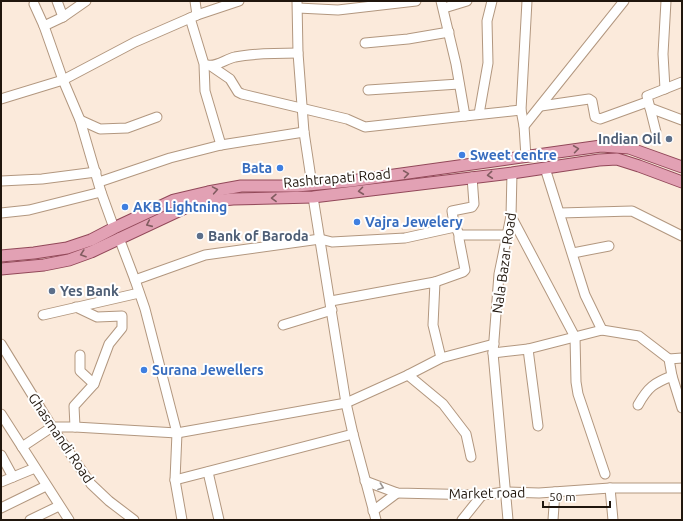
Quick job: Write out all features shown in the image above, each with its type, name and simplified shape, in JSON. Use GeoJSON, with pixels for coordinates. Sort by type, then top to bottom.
{"type":"FeatureCollection","features":[{"type":"Feature","properties":{"kind":"main road","name":"Rashtrapati Road"},"geometry":{"type":"LineString","coordinates":[[1,269],[44,265],[68,260],[91,252],[116,233],[174,200],[241,186],[312,185],[351,181],[601,146],[630,148],[682,167]]}},
{"type":"Feature","properties":{"kind":"main road"},"geometry":{"type":"LineString","coordinates":[[639,166],[644,152]]}},
{"type":"Feature","properties":{"kind":"main road","name":"Rashtrapati Road"},"geometry":{"type":"LineString","coordinates":[[1,256],[67,248],[167,216],[189,206],[204,202],[233,199],[313,197],[512,173],[599,160],[617,159],[682,182]]}},
{"type":"Feature","properties":{"kind":"main road"},"geometry":{"type":"LineString","coordinates":[[162,206],[167,216]]}},
{"type":"Feature","properties":{"kind":"street"},"geometry":{"type":"LineString","coordinates":[[57,1],[63,17]]}},
{"type":"Feature","properties":{"kind":"street"},"geometry":{"type":"LineString","coordinates":[[44,26],[63,17],[86,1]]}},
{"type":"Feature","properties":{"kind":"street"},"geometry":{"type":"LineString","coordinates":[[195,1],[194,17],[208,65],[205,91],[221,145]]}},
{"type":"Feature","properties":{"kind":"street"},"geometry":{"type":"LineString","coordinates":[[1,99],[63,80],[135,42],[194,17],[239,1]]}},
{"type":"Feature","properties":{"kind":"street"},"geometry":{"type":"LineString","coordinates":[[312,185],[304,132],[298,53],[297,5],[338,10],[416,1]]}},
{"type":"Feature","properties":{"kind":"street"},"geometry":{"type":"LineString","coordinates":[[465,116],[449,32],[442,4],[467,1]]}},
{"type":"Feature","properties":{"kind":"street"},"geometry":{"type":"LineString","coordinates":[[478,114],[488,63],[487,21],[492,1]]}},
{"type":"Feature","properties":{"kind":"street"},"geometry":{"type":"LineString","coordinates":[[526,157],[524,126],[521,110],[527,1]]}},
{"type":"Feature","properties":{"kind":"street"},"geometry":{"type":"LineString","coordinates":[[524,126],[624,1]]}},
{"type":"Feature","properties":{"kind":"street"},"geometry":{"type":"LineString","coordinates":[[665,89],[663,54],[666,1]]}},
{"type":"Feature","properties":{"kind":"street"},"geometry":{"type":"LineString","coordinates":[[34,4],[80,120],[101,192],[139,292],[177,433],[175,480],[182,520]]}},
{"type":"Feature","properties":{"kind":"street"},"geometry":{"type":"LineString","coordinates":[[365,43],[408,39],[449,32]]}},
{"type":"Feature","properties":{"kind":"street"},"geometry":{"type":"LineString","coordinates":[[208,65],[244,55],[298,53]]}},
{"type":"Feature","properties":{"kind":"street"},"geometry":{"type":"LineString","coordinates":[[208,65],[230,79],[238,92],[242,94],[347,119],[365,127],[521,110]]}},
{"type":"Feature","properties":{"kind":"street"},"geometry":{"type":"LineString","coordinates":[[656,132],[646,97],[682,82]]}},
{"type":"Feature","properties":{"kind":"street"},"geometry":{"type":"LineString","coordinates":[[368,90],[459,84]]}},
{"type":"Feature","properties":{"kind":"street"},"geometry":{"type":"LineString","coordinates":[[541,106],[589,99],[592,101],[595,117],[600,119],[649,105],[682,120]]}},
{"type":"Feature","properties":{"kind":"street"},"geometry":{"type":"LineString","coordinates":[[80,120],[100,128],[127,128],[157,117]]}},
{"type":"Feature","properties":{"kind":"street"},"geometry":{"type":"LineString","coordinates":[[99,182],[170,158],[221,145],[304,132]]}},
{"type":"Feature","properties":{"kind":"street"},"geometry":{"type":"LineString","coordinates":[[546,168],[585,295],[602,330]]}},
{"type":"Feature","properties":{"kind":"street"},"geometry":{"type":"LineString","coordinates":[[1,181],[42,179],[96,172]]}},
{"type":"Feature","properties":{"kind":"street","name":"Nala Bazar Road"},"geometry":{"type":"LineString","coordinates":[[505,492],[494,348],[499,274],[511,216],[512,173]]}},
{"type":"Feature","properties":{"kind":"street"},"geometry":{"type":"LineString","coordinates":[[283,325],[331,306],[435,282],[463,272],[465,270],[452,211],[472,207],[474,204],[472,177]]}},
{"type":"Feature","properties":{"kind":"street"},"geometry":{"type":"LineString","coordinates":[[1,213],[29,210],[101,192]]}},
{"type":"Feature","properties":{"kind":"street"},"geometry":{"type":"LineString","coordinates":[[313,197],[346,403],[374,515]]}},
{"type":"Feature","properties":{"kind":"street"},"geometry":{"type":"LineString","coordinates":[[560,212],[632,210],[682,236]]}},
{"type":"Feature","properties":{"kind":"street"},"geometry":{"type":"LineString","coordinates":[[511,216],[575,337],[577,388],[605,474]]}},
{"type":"Feature","properties":{"kind":"street"},"geometry":{"type":"LineString","coordinates":[[135,280],[205,255],[320,239],[332,242],[405,238],[457,230],[463,235],[507,235]]}},
{"type":"Feature","properties":{"kind":"street"},"geometry":{"type":"LineString","coordinates":[[573,254],[609,246]]}},
{"type":"Feature","properties":{"kind":"street"},"geometry":{"type":"LineString","coordinates":[[435,282],[433,325],[441,358]]}},
{"type":"Feature","properties":{"kind":"street"},"geometry":{"type":"LineString","coordinates":[[43,314],[139,292]]}},
{"type":"Feature","properties":{"kind":"street"},"geometry":{"type":"LineString","coordinates":[[75,427],[74,406],[94,384],[109,344],[122,328],[122,316],[97,317],[76,307]]}},
{"type":"Feature","properties":{"kind":"street"},"geometry":{"type":"LineString","coordinates":[[22,447],[52,427],[177,433],[346,403],[408,375],[441,358],[494,348],[528,349],[602,330],[639,336],[669,358],[682,358]]}},
{"type":"Feature","properties":{"kind":"street","name":"Ghasmandi Road"},"geometry":{"type":"LineString","coordinates":[[1,344],[52,427],[91,484],[109,502],[134,520]]}},
{"type":"Feature","properties":{"kind":"street"},"geometry":{"type":"LineString","coordinates":[[528,349],[538,426]]}},
{"type":"Feature","properties":{"kind":"street"},"geometry":{"type":"LineString","coordinates":[[80,355],[80,371],[94,384]]}},
{"type":"Feature","properties":{"kind":"street"},"geometry":{"type":"LineString","coordinates":[[669,358],[672,376],[682,408]]}},
{"type":"Feature","properties":{"kind":"street"},"geometry":{"type":"LineString","coordinates":[[408,375],[443,404],[466,434],[471,457]]}},
{"type":"Feature","properties":{"kind":"street"},"geometry":{"type":"LineString","coordinates":[[638,405],[655,383],[672,376]]}},
{"type":"Feature","properties":{"kind":"street"},"geometry":{"type":"LineString","coordinates":[[1,414],[6,427],[22,447],[69,520]]}},
{"type":"Feature","properties":{"kind":"street"},"geometry":{"type":"LineString","coordinates":[[175,480],[353,434]]}},
{"type":"Feature","properties":{"kind":"street"},"geometry":{"type":"LineString","coordinates":[[1,455],[13,477]]}},
{"type":"Feature","properties":{"kind":"street"},"geometry":{"type":"LineString","coordinates":[[1,482],[35,468]]}},
{"type":"Feature","properties":{"kind":"street"},"geometry":{"type":"LineString","coordinates":[[208,472],[218,520]]}},
{"type":"Feature","properties":{"kind":"street","name":"Market road"},"geometry":{"type":"LineString","coordinates":[[365,481],[396,493],[482,494],[505,492],[555,492],[610,488],[682,488]]}},
{"type":"Feature","properties":{"kind":"street"},"geometry":{"type":"LineString","coordinates":[[1,508],[46,486]]}},
{"type":"Feature","properties":{"kind":"street"},"geometry":{"type":"LineString","coordinates":[[610,488],[613,520]]}},
{"type":"Feature","properties":{"kind":"street","name":"Market road"},"geometry":{"type":"LineString","coordinates":[[505,492],[508,520]]}},
{"type":"Feature","properties":{"kind":"street"},"geometry":{"type":"LineString","coordinates":[[553,520],[555,492]]}},
{"type":"Feature","properties":{"kind":"street"},"geometry":{"type":"LineString","coordinates":[[374,515],[396,493]]}},
{"type":"Feature","properties":{"kind":"street"},"geometry":{"type":"LineString","coordinates":[[462,520],[482,494]]}},
{"type":"Feature","properties":{"kind":"street"},"geometry":{"type":"LineString","coordinates":[[30,520],[59,506]]}},
{"type":"Feature","properties":{"kind":"place","name":"Indian Oil"},"geometry":{"type":"Point","coordinates":[669,139]}},
{"type":"Feature","properties":{"kind":"place","name":"Sweet centre"},"geometry":{"type":"Point","coordinates":[462,155]}},
{"type":"Feature","properties":{"kind":"place","name":"Bata"},"geometry":{"type":"Point","coordinates":[280,168]}},
{"type":"Feature","properties":{"kind":"place","name":"AKB Lightning"},"geometry":{"type":"Point","coordinates":[125,207]}},
{"type":"Feature","properties":{"kind":"place","name":"Vajra Jewelery"},"geometry":{"type":"Point","coordinates":[357,222]}},
{"type":"Feature","properties":{"kind":"place","name":"Bank of Baroda"},"geometry":{"type":"Point","coordinates":[200,236]}},
{"type":"Feature","properties":{"kind":"place","name":"Yes Bank"},"geometry":{"type":"Point","coordinates":[52,291]}},
{"type":"Feature","properties":{"kind":"place","name":"Surana Jewellers"},"geometry":{"type":"Point","coordinates":[144,370]}}]}
